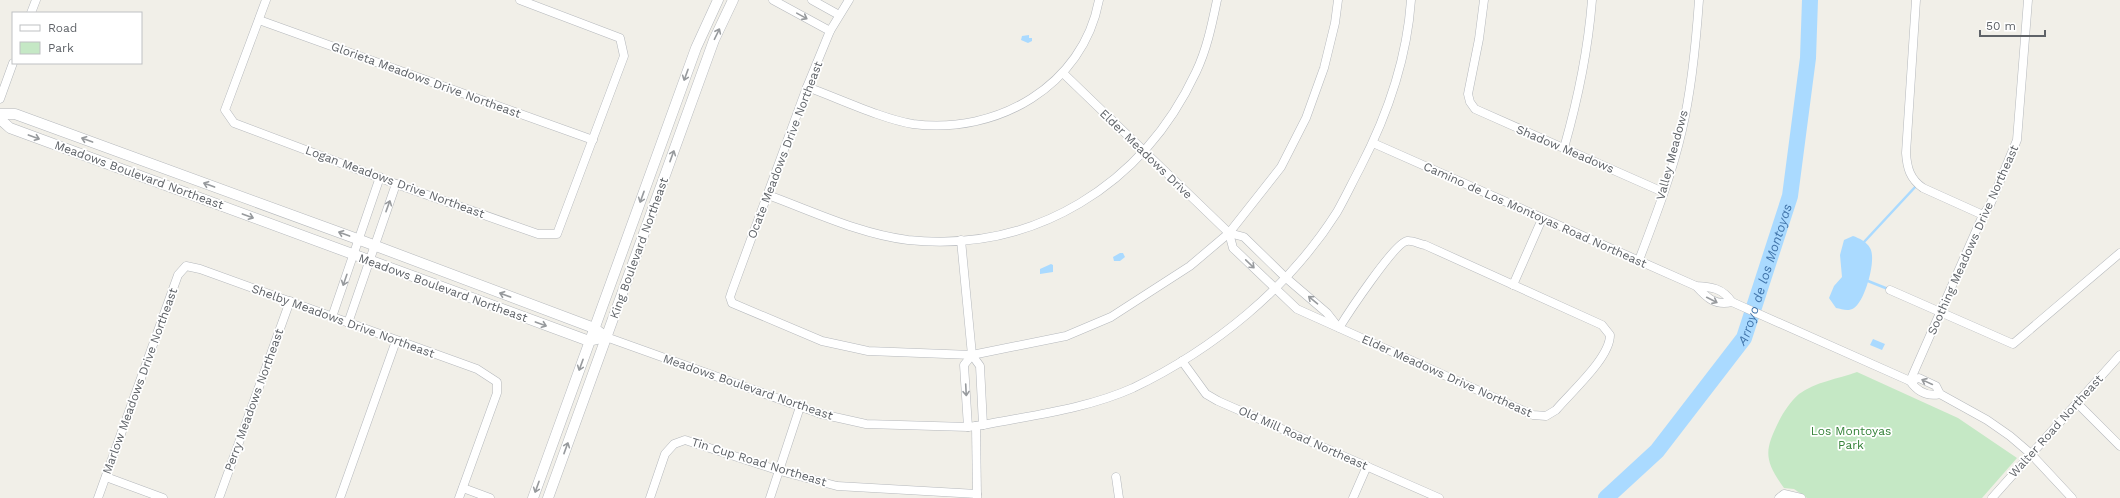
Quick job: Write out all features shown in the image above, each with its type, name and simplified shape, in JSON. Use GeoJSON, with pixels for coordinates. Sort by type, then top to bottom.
{"type":"FeatureCollection","features":[{"type":"Feature","properties":{"kind":"street"},"geometry":{"type":"LineString","coordinates":[[31,12],[36,0]]}},
{"type":"Feature","properties":{"kind":"street"},"geometry":{"type":"LineString","coordinates":[[259,20],[266,0]]}},
{"type":"Feature","properties":{"kind":"street"},"geometry":{"type":"LineString","coordinates":[[520,0],[620,38],[624,56],[593,140]]}},
{"type":"Feature","properties":{"kind":"street","name":"King Boulevard Northeast"},"geometry":{"type":"LineString","coordinates":[[533,498],[696,48],[718,0]]}},
{"type":"Feature","properties":{"kind":"street","name":"King Boulevard Northeast"},"geometry":{"type":"LineString","coordinates":[[548,498],[714,40],[733,0]]}},
{"type":"Feature","properties":{"kind":"street"},"geometry":{"type":"LineString","coordinates":[[774,0],[830,32]]}},
{"type":"Feature","properties":{"kind":"street"},"geometry":{"type":"LineString","coordinates":[[812,0],[839,15]]}},
{"type":"Feature","properties":{"kind":"street","name":"Ocate Meadows Drive Northeast"},"geometry":{"type":"LineString","coordinates":[[850,0],[839,15],[830,32],[807,87],[732,291],[730,297],[732,303],[822,341],[868,351],[972,355]]}},
{"type":"Feature","properties":{"kind":"street"},"geometry":{"type":"LineString","coordinates":[[807,87],[889,117],[912,123],[939,126],[977,121],[1010,110],[1040,94],[1064,74],[1082,49],[1090,32],[1099,0]]}},
{"type":"Feature","properties":{"kind":"street"},"geometry":{"type":"LineString","coordinates":[[768,195],[866,232],[908,240],[961,240],[991,236],[1055,218],[1117,179],[1162,132],[1196,72],[1208,39],[1217,0]]}},
{"type":"Feature","properties":{"kind":"street"},"geometry":{"type":"LineString","coordinates":[[976,426],[964,365],[972,355],[1066,336],[1111,317],[1190,266],[1229,233],[1281,167],[1306,118],[1324,68],[1336,23],[1338,0]]}},
{"type":"Feature","properties":{"kind":"street","name":"Meadows Boulevard Northeast"},"geometry":{"type":"LineString","coordinates":[[0,114],[15,114],[360,240],[594,328],[606,337],[821,414],[866,424],[976,426],[1085,405],[1132,388],[1182,361],[1232,328],[1275,288],[1319,238],[1337,211],[1373,143],[1389,105],[1401,63],[1411,0]]}},
{"type":"Feature","properties":{"kind":"street","name":"Shadow Meadows"},"geometry":{"type":"LineString","coordinates":[[1484,0],[1479,40],[1468,94],[1470,102],[1482,113],[1663,192]]}},
{"type":"Feature","properties":{"kind":"street"},"geometry":{"type":"LineString","coordinates":[[1564,148],[1577,103],[1584,68],[1592,0]]}},
{"type":"Feature","properties":{"kind":"street","name":"Valley Meadows"},"geometry":{"type":"LineString","coordinates":[[1639,260],[1663,192],[1682,130],[1691,75],[1699,0]]}},
{"type":"Feature","properties":{"kind":"street"},"geometry":{"type":"LineString","coordinates":[[1916,0],[1906,153],[1908,170],[1917,184],[1923,188],[1983,215]]}},
{"type":"Feature","properties":{"kind":"street","name":"Soothing Meadows Drive Northeast"},"geometry":{"type":"LineString","coordinates":[[1910,380],[1983,215],[1990,205],[2017,140],[2028,0]]}},
{"type":"Feature","properties":{"kind":"street","name":"Logan Meadows Drive Northeast"},"geometry":{"type":"LineString","coordinates":[[259,20],[225,110],[234,123],[396,184],[538,234],[557,234],[593,140]]}},
{"type":"Feature","properties":{"kind":"street","name":"Glorieta Meadows Drive Northeast"},"geometry":{"type":"LineString","coordinates":[[259,20],[593,140]]}},
{"type":"Feature","properties":{"kind":"street"},"geometry":{"type":"LineString","coordinates":[[0,99],[13,64]]}},
{"type":"Feature","properties":{"kind":"street","name":"Elder Meadows Drive"},"geometry":{"type":"LineString","coordinates":[[1064,74],[1229,233]]}},
{"type":"Feature","properties":{"kind":"street","name":"Meadows Boulevard Northeast"},"geometry":{"type":"LineString","coordinates":[[0,119],[10,128],[589,342]]}},
{"type":"Feature","properties":{"kind":"street","name":"Camino de Los Montoyas Road Northeast"},"geometry":{"type":"LineString","coordinates":[[1373,143],[1696,286],[1710,287],[1726,293],[1734,303],[1910,380],[1918,378],[1936,386],[1940,394],[1987,420],[2031,454],[2072,498]]}},
{"type":"Feature","properties":{"kind":"street"},"geometry":{"type":"LineString","coordinates":[[332,316],[360,240],[380,177]]}},
{"type":"Feature","properties":{"kind":"street"},"geometry":{"type":"LineString","coordinates":[[348,323],[368,260],[396,184]]}},
{"type":"Feature","properties":{"kind":"street"},"geometry":{"type":"LineString","coordinates":[[1339,328],[1348,313],[1390,255],[1402,243],[1407,241],[1425,245],[1513,285],[1542,219]]}},
{"type":"Feature","properties":{"kind":"street","name":"Elder Meadows Drive Northeast"},"geometry":{"type":"LineString","coordinates":[[1339,328],[1328,313],[1285,277],[1244,237],[1229,233],[1233,248],[1297,308],[1339,328],[1533,415],[1541,417],[1549,415],[1556,410],[1603,356],[1607,349],[1610,335],[1602,325],[1513,285]]}},
{"type":"Feature","properties":{"kind":"street"},"geometry":{"type":"LineString","coordinates":[[961,240],[972,355],[980,366],[976,426],[977,496]]}},
{"type":"Feature","properties":{"kind":"street"},"geometry":{"type":"LineString","coordinates":[[1890,290],[2013,344],[2120,253]]}},
{"type":"Feature","properties":{"kind":"street","name":"Shelby Meadows Drive Northeast"},"geometry":{"type":"LineString","coordinates":[[186,266],[200,269],[476,369],[497,382],[497,393],[494,403],[463,488]]}},
{"type":"Feature","properties":{"kind":"street","name":"Marlow Meadows Drive Northeast"},"geometry":{"type":"LineString","coordinates":[[98,498],[178,275],[186,266]]}},
{"type":"Feature","properties":{"kind":"street","name":"Camino de Los Montoyas Road Northeast"},"geometry":{"type":"LineString","coordinates":[[1696,286],[1706,297],[1721,305],[1734,303]]}},
{"type":"Feature","properties":{"kind":"street","name":"Perry Meadows Northeast"},"geometry":{"type":"LineString","coordinates":[[219,498],[290,301]]}},
{"type":"Feature","properties":{"kind":"street"},"geometry":{"type":"LineString","coordinates":[[589,342],[606,337]]}},
{"type":"Feature","properties":{"kind":"street"},"geometry":{"type":"LineString","coordinates":[[340,498],[396,341]]}},
{"type":"Feature","properties":{"kind":"street","name":"Walter Road Northeast"},"geometry":{"type":"LineString","coordinates":[[1992,498],[2120,355]]}},
{"type":"Feature","properties":{"kind":"street","name":"Old Mill Road Northeast"},"geometry":{"type":"LineString","coordinates":[[1182,361],[1206,394],[1439,498]]}},
{"type":"Feature","properties":{"kind":"street"},"geometry":{"type":"LineString","coordinates":[[2077,403],[2120,446]]}},
{"type":"Feature","properties":{"kind":"street"},"geometry":{"type":"LineString","coordinates":[[770,498],[780,472],[800,407]]}},
{"type":"Feature","properties":{"kind":"street","name":"Tin Cup Road Northeast"},"geometry":{"type":"LineString","coordinates":[[650,498],[665,454],[674,444],[685,440],[780,472],[837,486],[977,496]]}},
{"type":"Feature","properties":{"kind":"street"},"geometry":{"type":"LineString","coordinates":[[1353,498],[1367,466]]}},
{"type":"Feature","properties":{"kind":"street"},"geometry":{"type":"LineString","coordinates":[[106,477],[163,498]]}},
{"type":"Feature","properties":{"kind":"street"},"geometry":{"type":"LineString","coordinates":[[1116,477],[1119,498]]}},
{"type":"Feature","properties":{"kind":"street"},"geometry":{"type":"LineString","coordinates":[[459,498],[463,488],[490,498]]}},
{"type":"Feature","properties":{"kind":"street"},"geometry":{"type":"LineString","coordinates":[[1778,498],[1784,494],[1801,498]]}},
{"type":"Feature","properties":{"kind":"green space","name":"Los Montoyas Park"},"geometry":{"type":"Polygon","coordinates":[[[1857,372],[1958,418],[2017,458],[1982,498],[1807,498],[1794,489],[1784,488],[1773,470],[1768,455],[1774,431],[1788,406],[1799,394],[1812,386],[1857,372]]]}},
{"type":"Feature","properties":{"kind":"water"},"geometry":{"type":"Polygon","coordinates":[[[1029,35],[1029,38],[1032,38],[1032,41],[1028,43],[1021,40],[1022,36],[1029,35]]]}},
{"type":"Feature","properties":{"kind":"water"},"geometry":{"type":"Polygon","coordinates":[[[1853,236],[1863,240],[1869,246],[1872,253],[1872,261],[1869,280],[1862,297],[1854,308],[1845,310],[1836,308],[1829,298],[1834,286],[1842,277],[1840,255],[1844,240],[1853,236]]]}},
{"type":"Feature","properties":{"kind":"water"},"geometry":{"type":"Polygon","coordinates":[[[1123,253],[1125,257],[1120,261],[1114,261],[1113,257],[1123,253]]]}},
{"type":"Feature","properties":{"kind":"water"},"geometry":{"type":"Polygon","coordinates":[[[1051,264],[1053,265],[1053,272],[1040,274],[1040,269],[1051,264]]]}},
{"type":"Feature","properties":{"kind":"water"},"geometry":{"type":"Polygon","coordinates":[[[1873,339],[1885,344],[1882,350],[1870,345],[1873,339]]]}},
{"type":"Feature","properties":{"kind":"waterway","name":"Arroyo de los Montoyas"},"geometry":{"type":"LineString","coordinates":[[1606,498],[1657,451],[1744,338],[1790,196],[1808,58],[1810,0]]}},
{"type":"Feature","properties":{"kind":"waterway"},"geometry":{"type":"LineString","coordinates":[[1864,242],[1917,185]]}},
{"type":"Feature","properties":{"kind":"waterway"},"geometry":{"type":"LineString","coordinates":[[1868,281],[1888,289]]}}]}
